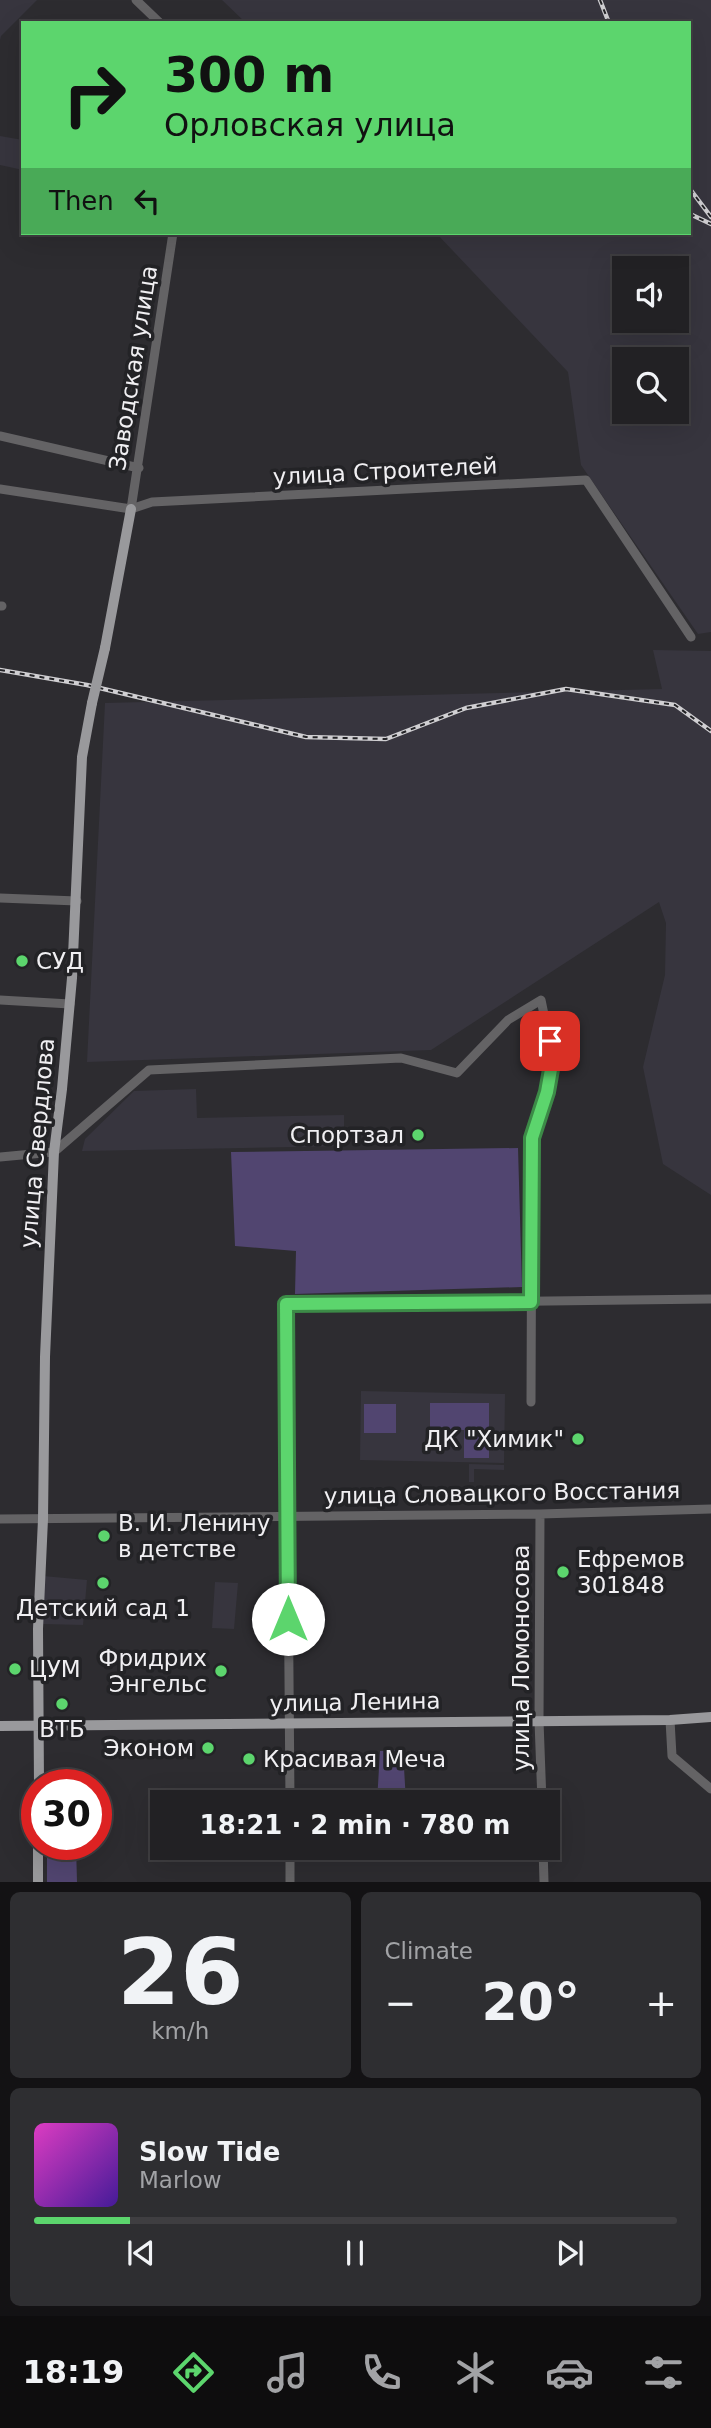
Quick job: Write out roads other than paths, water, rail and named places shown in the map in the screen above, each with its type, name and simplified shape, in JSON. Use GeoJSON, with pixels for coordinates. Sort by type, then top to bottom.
{"type":"FeatureCollection","features":[{"type":"Feature","properties":{"kind":"main road","name":"улица Свердлова"},"geometry":{"type":"LineString","coordinates":[[39,1769],[38,1629],[43,1519],[44,1362],[54,1152],[70,1004],[77,901],[82,757],[131,509]]}},
{"type":"Feature","properties":{"kind":"main road","name":"улица Ленина"},"geometry":{"type":"LineString","coordinates":[[0,1726],[670,1720],[711,1717]]}},
{"type":"Feature","properties":{"kind":"main road"},"geometry":{"type":"LineString","coordinates":[[38,1860],[38,1882]]}},
{"type":"Feature","properties":{"kind":"street"},"geometry":{"type":"LineString","coordinates":[[136,0],[158,21]]}},
{"type":"Feature","properties":{"kind":"street","name":"Заводская улица"},"geometry":{"type":"LineString","coordinates":[[131,509],[173,235]]}},
{"type":"Feature","properties":{"kind":"street"},"geometry":{"type":"LineString","coordinates":[[0,436],[139,468]]}},
{"type":"Feature","properties":{"kind":"street","name":"улица Строителей"},"geometry":{"type":"LineString","coordinates":[[0,489],[131,509],[152,502],[586,480],[691,638]]}},
{"type":"Feature","properties":{"kind":"street"},"geometry":{"type":"LineString","coordinates":[[0,898],[77,901]]}},
{"type":"Feature","properties":{"kind":"street"},"geometry":{"type":"LineString","coordinates":[[0,1000],[70,1004]]}},
{"type":"Feature","properties":{"kind":"street"},"geometry":{"type":"LineString","coordinates":[[0,1157],[54,1152],[149,1070],[401,1058],[457,1073],[508,1020],[541,1000],[553,1058],[547,1092],[532,1138],[531,1402]]}},
{"type":"Feature","properties":{"kind":"street"},"geometry":{"type":"LineString","coordinates":[[290,1790],[286,1304],[711,1299]]}},
{"type":"Feature","properties":{"kind":"street","name":"улица Словацкого Восстания"},"geometry":{"type":"LineString","coordinates":[[0,1519],[540,1514],[711,1509]]}},
{"type":"Feature","properties":{"kind":"street","name":"улица Ломоносова"},"geometry":{"type":"LineString","coordinates":[[540,1514],[539,1721],[542,1790]]}},
{"type":"Feature","properties":{"kind":"street"},"geometry":{"type":"LineString","coordinates":[[670,1720],[672,1756],[711,1789]]}},
{"type":"Feature","properties":{"kind":"street"},"geometry":{"type":"LineString","coordinates":[[290,1860],[290,1882]]}},
{"type":"Feature","properties":{"kind":"street"},"geometry":{"type":"LineString","coordinates":[[543,1860],[544,1882]]}},
{"type":"Feature","properties":{"kind":"railway"},"geometry":{"type":"LineString","coordinates":[[600,0],[608,21]]}},
{"type":"Feature","properties":{"kind":"railway"},"geometry":{"type":"LineString","coordinates":[[691,190],[711,217]]}},
{"type":"Feature","properties":{"kind":"railway"},"geometry":{"type":"LineString","coordinates":[[691,214],[711,224]]}},
{"type":"Feature","properties":{"kind":"railway"},"geometry":{"type":"LineString","coordinates":[[0,670],[87,685],[306,737],[386,739],[466,708],[566,689],[675,705],[711,731]]}},
{"type":"Feature","properties":{"kind":"place","name":"СУД"},"geometry":{"type":"Point","coordinates":[22,961]}},
{"type":"Feature","properties":{"kind":"place","name":"Спортзал"},"geometry":{"type":"Point","coordinates":[418,1135]}},
{"type":"Feature","properties":{"kind":"place","name":"ДК \"Химик\""},"geometry":{"type":"Point","coordinates":[578,1439]}},
{"type":"Feature","properties":{"kind":"place","name":"В. И. Ленину в детстве"},"geometry":{"type":"Point","coordinates":[104,1536]}},
{"type":"Feature","properties":{"kind":"place","name":"Ефремов 301848"},"geometry":{"type":"Point","coordinates":[563,1572]}},
{"type":"Feature","properties":{"kind":"place","name":"Детский сад 1"},"geometry":{"type":"Point","coordinates":[103,1583]}},
{"type":"Feature","properties":{"kind":"place","name":"ЦУМ"},"geometry":{"type":"Point","coordinates":[15,1669]}},
{"type":"Feature","properties":{"kind":"place","name":"Фридрих Энгельс"},"geometry":{"type":"Point","coordinates":[221,1671]}},
{"type":"Feature","properties":{"kind":"place","name":"ВТБ"},"geometry":{"type":"Point","coordinates":[62,1704]}},
{"type":"Feature","properties":{"kind":"place","name":"Эконом"},"geometry":{"type":"Point","coordinates":[208,1748]}},
{"type":"Feature","properties":{"kind":"place","name":"Красивая Меча"},"geometry":{"type":"Point","coordinates":[249,1759]}}]}
